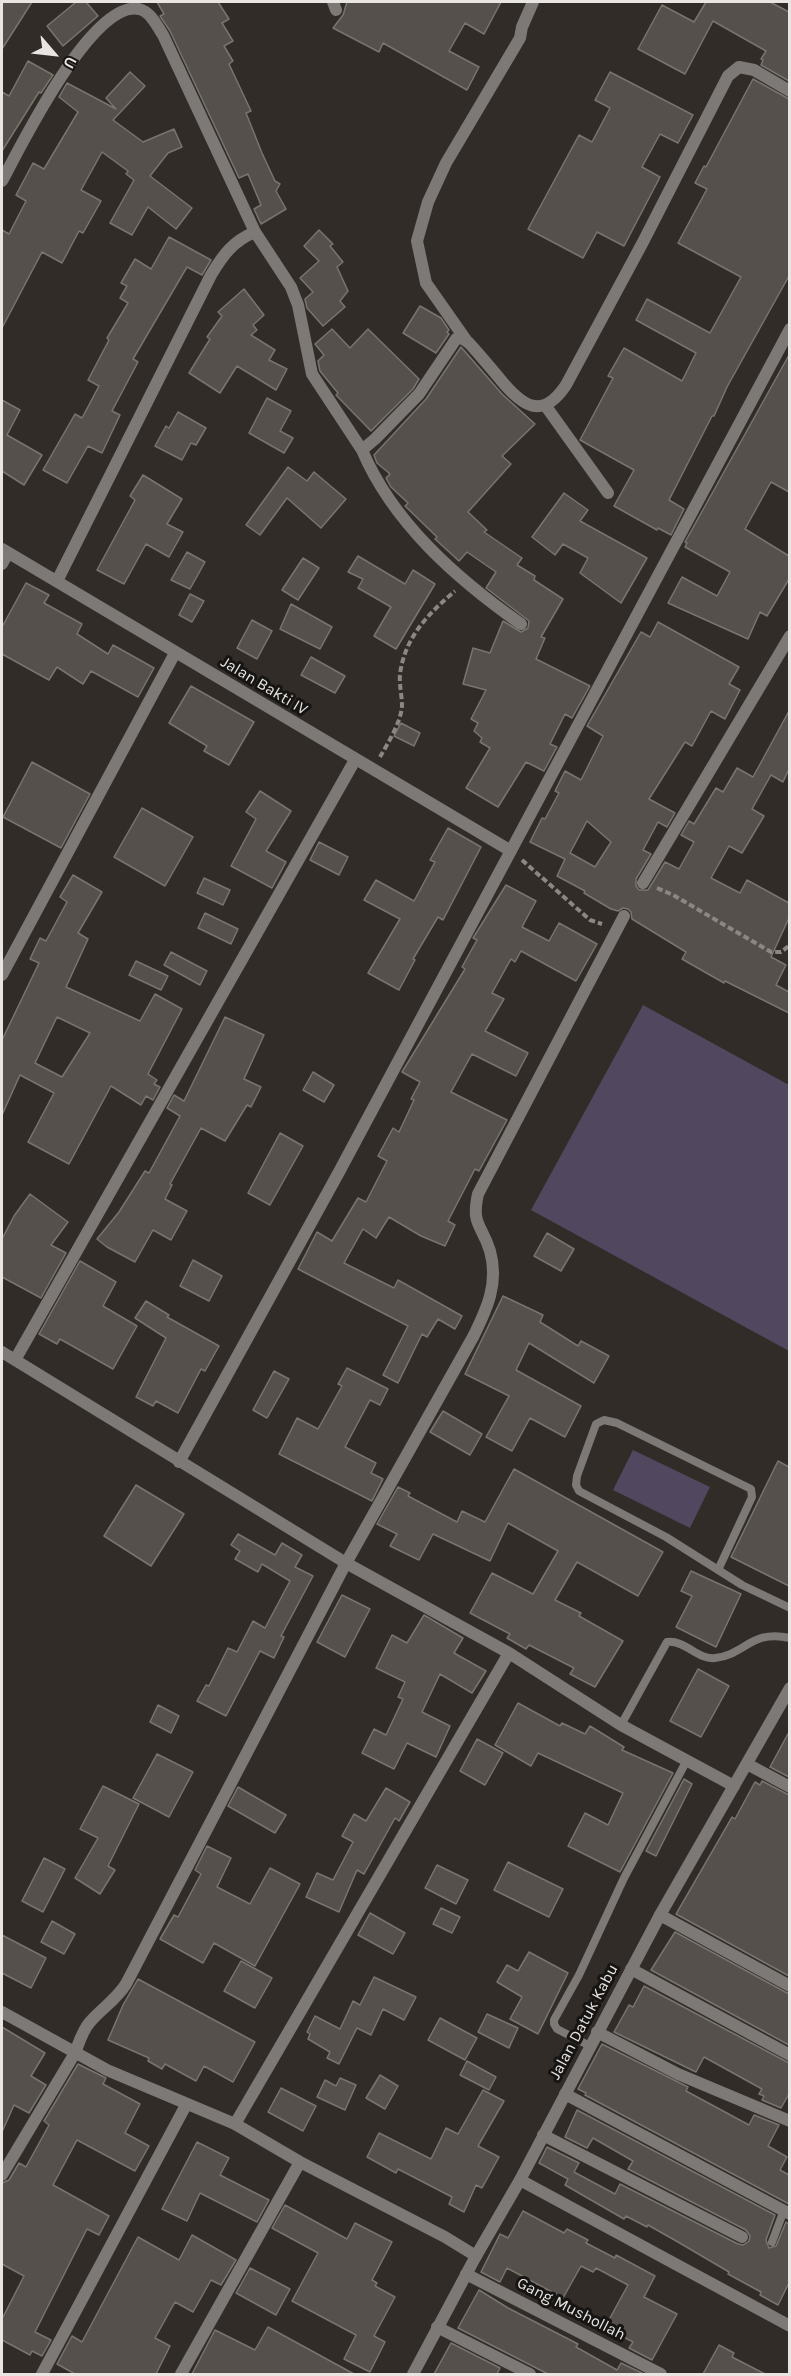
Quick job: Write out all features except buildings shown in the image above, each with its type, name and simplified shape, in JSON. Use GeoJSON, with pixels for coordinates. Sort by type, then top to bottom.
{"type":"FeatureCollection","features":[{"type":"Feature","properties":{"kind":"street"},"geometry":{"type":"LineString","coordinates":[[533,2],[522,27],[520,38],[446,163],[428,202],[417,241],[426,283],[466,340],[516,398],[527,405],[545,405],[558,396],[566,385],[728,76],[739,68],[747,68],[789,91]]}},
{"type":"Feature","properties":{"kind":"street"},"geometry":{"type":"LineString","coordinates":[[2,181],[60,76],[81,48],[113,18],[126,10],[140,9],[152,17],[164,35],[255,232],[291,287],[298,305],[312,374],[362,450],[374,478],[405,520],[466,582],[521,624]]}},
{"type":"Feature","properties":{"kind":"street"},"geometry":{"type":"LineString","coordinates":[[57,581],[211,275],[222,257],[239,238],[255,232]]}},
{"type":"Feature","properties":{"kind":"street"},"geometry":{"type":"LineString","coordinates":[[179,1462],[345,1162],[789,329]]}},
{"type":"Feature","properties":{"kind":"street"},"geometry":{"type":"LineString","coordinates":[[362,450],[419,394],[456,339],[466,340]]}},
{"type":"Feature","properties":{"kind":"street"},"geometry":{"type":"LineString","coordinates":[[545,405],[608,493]]}},
{"type":"Feature","properties":{"kind":"street"},"geometry":{"type":"LineString","coordinates":[[2,564],[5,551]]}},
{"type":"Feature","properties":{"kind":"street","name":"Jalan Bakti IV"},"geometry":{"type":"LineString","coordinates":[[5,551],[372,771],[511,851]]}},
{"type":"Feature","properties":{"kind":"street"},"geometry":{"type":"LineString","coordinates":[[643,884],[789,636]]}},
{"type":"Feature","properties":{"kind":"street"},"geometry":{"type":"LineString","coordinates":[[2,975],[175,653]]}},
{"type":"Feature","properties":{"kind":"street"},"geometry":{"type":"LineString","coordinates":[[15,1360],[355,760]]}},
{"type":"Feature","properties":{"kind":"street"},"geometry":{"type":"LineString","coordinates":[[2,2175],[75,2053],[89,2023],[119,1996],[126,1984],[346,1563],[487,1309],[494,1269],[489,1249],[476,1222],[478,1194],[624,916]]}},
{"type":"Feature","properties":{"kind":"street"},"geometry":{"type":"LineString","coordinates":[[2,1352],[346,1563],[509,1653],[621,1725],[734,1786]]}},
{"type":"Feature","properties":{"kind":"street"},"geometry":{"type":"LineString","coordinates":[[235,2124],[509,1653]]}},
{"type":"Feature","properties":{"kind":"street","name":"Jalan Datuk Kabu"},"geometry":{"type":"LineString","coordinates":[[413,2374],[466,2274],[471,2253],[520,2180],[660,1915],[789,1688]]}},
{"type":"Feature","properties":{"kind":"street"},"geometry":{"type":"LineString","coordinates":[[747,1764],[789,1787]]}},
{"type":"Feature","properties":{"kind":"street"},"geometry":{"type":"LineString","coordinates":[[660,1915],[789,1986]]}},
{"type":"Feature","properties":{"kind":"street"},"geometry":{"type":"LineString","coordinates":[[631,1969],[789,2055]]}},
{"type":"Feature","properties":{"kind":"street"},"geometry":{"type":"LineString","coordinates":[[2,2012],[107,2070],[235,2124],[300,2162],[446,2237],[471,2253]]}},
{"type":"Feature","properties":{"kind":"street"},"geometry":{"type":"LineString","coordinates":[[597,2032],[678,2074],[789,2121]]}},
{"type":"Feature","properties":{"kind":"street"},"geometry":{"type":"LineString","coordinates":[[565,2094],[787,2212]]}},
{"type":"Feature","properties":{"kind":"street"},"geometry":{"type":"LineString","coordinates":[[42,2374],[186,2105]]}},
{"type":"Feature","properties":{"kind":"street"},"geometry":{"type":"LineString","coordinates":[[543,2135],[742,2236]]}},
{"type":"Feature","properties":{"kind":"street"},"geometry":{"type":"LineString","coordinates":[[181,2374],[300,2162]]}},
{"type":"Feature","properties":{"kind":"street"},"geometry":{"type":"LineString","coordinates":[[520,2180],[789,2326]]}},
{"type":"Feature","properties":{"kind":"street","name":"Gang Mushollah"},"geometry":{"type":"LineString","coordinates":[[466,2274],[661,2374]]}},
{"type":"Feature","properties":{"kind":"street"},"geometry":{"type":"LineString","coordinates":[[437,2327],[530,2374]]}},
{"type":"Feature","properties":{"kind":"lane"},"geometry":{"type":"LineString","coordinates":[[718,1570],[752,1497],[751,1489],[617,1423],[604,1420],[596,1424],[577,1476],[576,1485],[579,1491],[666,1538],[742,1585],[789,1608]]}},
{"type":"Feature","properties":{"kind":"lane"},"geometry":{"type":"LineString","coordinates":[[621,1725],[667,1642],[675,1641],[706,1658],[717,1658],[770,1635],[789,1638]]}},
{"type":"Feature","properties":{"kind":"lane"},"geometry":{"type":"LineString","coordinates":[[590,2046],[557,2029],[554,2020],[579,1975],[624,1878],[687,1760]]}},
{"type":"Feature","properties":{"kind":"lane"},"geometry":{"type":"LineString","coordinates":[[772,2242],[787,2212]]}},
{"type":"Feature","properties":{"kind":"path"},"geometry":{"type":"LineString","coordinates":[[372,771],[389,743],[402,710],[400,674],[408,644],[429,614],[466,582]]}},
{"type":"Feature","properties":{"kind":"path"},"geometry":{"type":"LineString","coordinates":[[511,851],[590,920],[599,924],[608,924],[624,916]]}},
{"type":"Feature","properties":{"kind":"path"},"geometry":{"type":"LineString","coordinates":[[643,884],[673,895],[771,952],[782,952],[789,945]]}},
{"type":"Feature","properties":{"kind":"shaded area"},"geometry":{"type":"Polygon","coordinates":[[[643,1005],[789,1085],[789,1351],[531,1210],[643,1005]]]}},
{"type":"Feature","properties":{"kind":"shaded area"},"geometry":{"type":"Polygon","coordinates":[[[633,1450],[710,1487],[690,1528],[613,1490],[633,1450]]]}}]}
